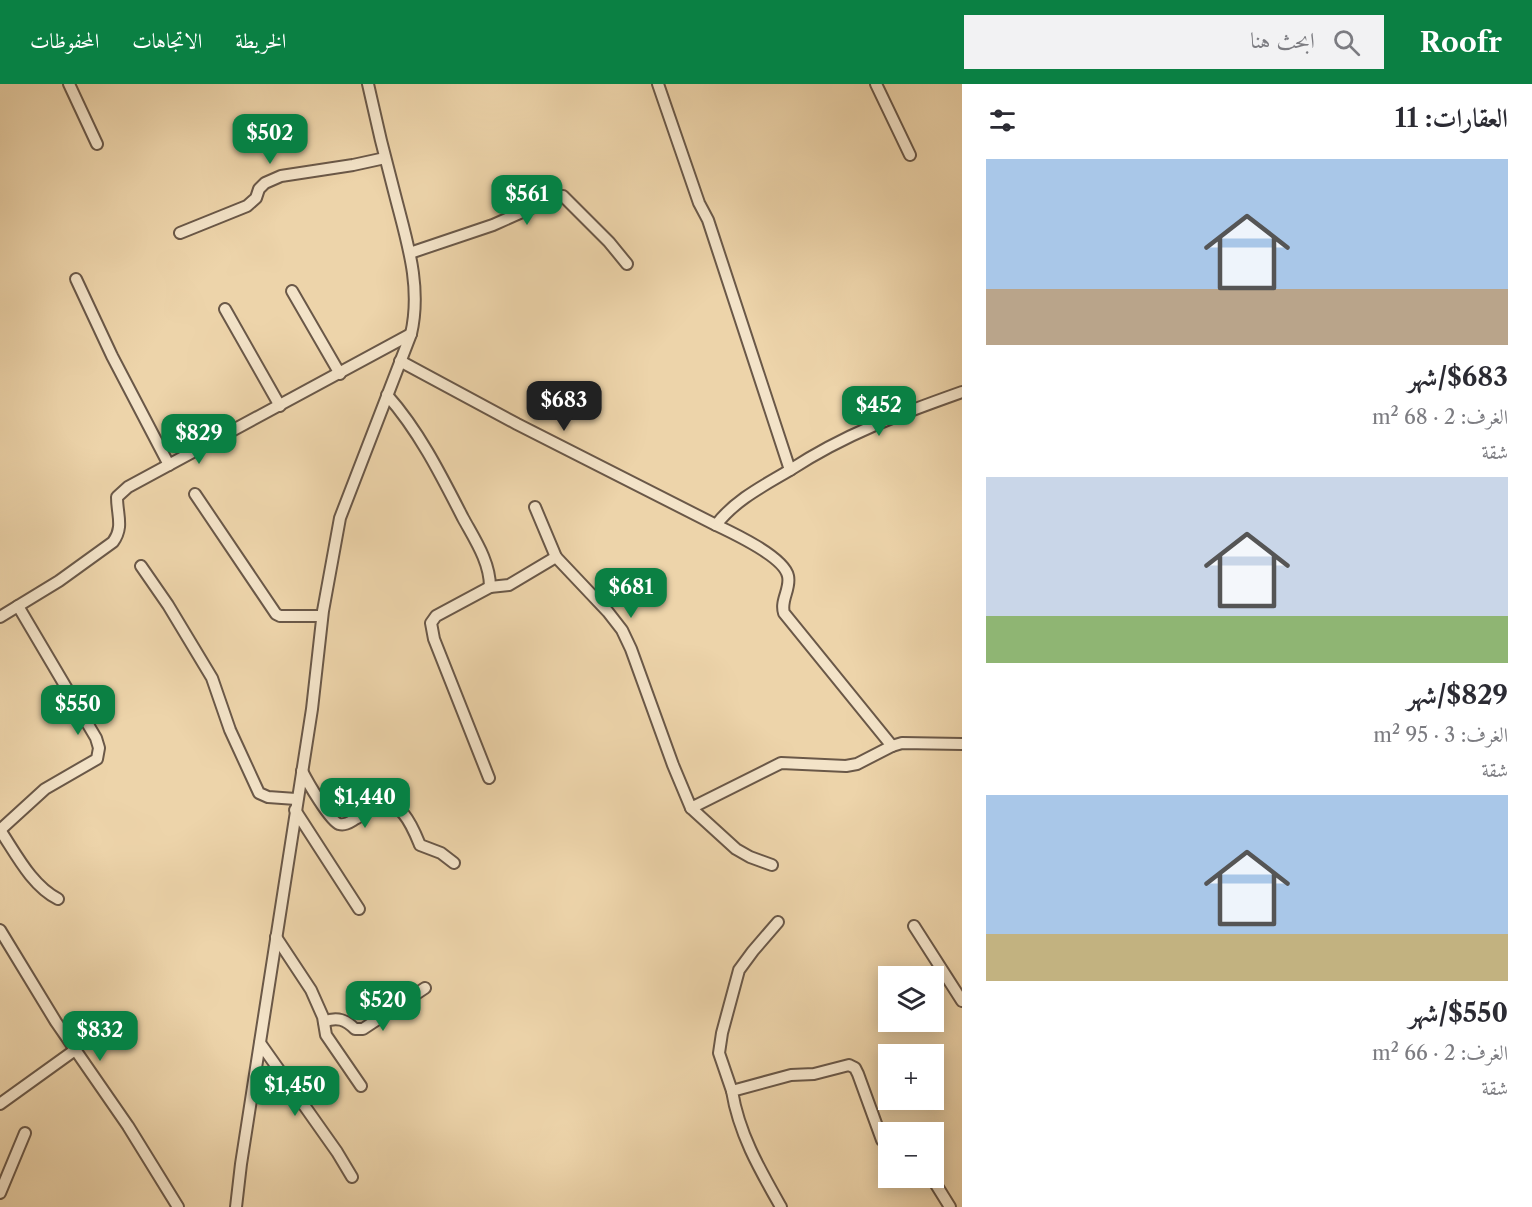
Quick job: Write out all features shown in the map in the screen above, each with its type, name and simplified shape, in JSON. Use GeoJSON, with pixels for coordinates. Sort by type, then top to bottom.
{"type":"FeatureCollection","features":[{"type":"Feature","properties":{"kind":"street"},"geometry":{"type":"LineString","coordinates":[[69,84],[97,144]]}},
{"type":"Feature","properties":{"kind":"street"},"geometry":{"type":"LineString","coordinates":[[236,1207],[312,709],[322,616],[340,518],[411,334],[414,320],[416,295],[410,253],[368,84]]}},
{"type":"Feature","properties":{"kind":"street"},"geometry":{"type":"LineString","coordinates":[[658,84],[699,203],[708,220],[790,470]]}},
{"type":"Feature","properties":{"kind":"street"},"geometry":{"type":"LineString","coordinates":[[876,84],[910,155]]}},
{"type":"Feature","properties":{"kind":"street"},"geometry":{"type":"LineString","coordinates":[[180,233],[247,206],[256,198],[259,189],[272,179],[385,158]]}},
{"type":"Feature","properties":{"kind":"street"},"geometry":{"type":"LineString","coordinates":[[410,253],[485,228],[558,196],[563,196],[609,242],[627,264]]}},
{"type":"Feature","properties":{"kind":"street"},"geometry":{"type":"LineString","coordinates":[[76,279],[125,382],[169,465]]}},
{"type":"Feature","properties":{"kind":"street"},"geometry":{"type":"LineString","coordinates":[[292,291],[340,374]]}},
{"type":"Feature","properties":{"kind":"street"},"geometry":{"type":"LineString","coordinates":[[225,309],[280,406]]}},
{"type":"Feature","properties":{"kind":"street"},"geometry":{"type":"LineString","coordinates":[[0,617],[59,581],[112,542],[118,535],[120,527],[117,497],[128,487],[411,334]]}},
{"type":"Feature","properties":{"kind":"street"},"geometry":{"type":"LineString","coordinates":[[400,362],[755,545],[784,568],[789,579],[782,605],[784,613],[892,746]]}},
{"type":"Feature","properties":{"kind":"street"},"geometry":{"type":"LineString","coordinates":[[716,525],[730,508],[754,491],[833,444],[873,424],[962,392]]}},
{"type":"Feature","properties":{"kind":"street"},"geometry":{"type":"LineString","coordinates":[[387,395],[402,412],[457,505],[482,555],[490,578],[490,587]]}},
{"type":"Feature","properties":{"kind":"street"},"geometry":{"type":"LineString","coordinates":[[195,494],[276,614],[280,616],[322,616]]}},
{"type":"Feature","properties":{"kind":"street"},"geometry":{"type":"LineString","coordinates":[[535,507],[556,557],[622,630],[691,808],[736,849],[772,865]]}},
{"type":"Feature","properties":{"kind":"street"},"geometry":{"type":"LineString","coordinates":[[489,778],[434,639],[431,623],[436,616],[490,587],[509,585],[556,557]]}},
{"type":"Feature","properties":{"kind":"street"},"geometry":{"type":"LineString","coordinates":[[141,566],[168,605],[212,678],[230,730],[259,793],[296,804],[359,909]]}},
{"type":"Feature","properties":{"kind":"street"},"geometry":{"type":"LineString","coordinates":[[18,606],[96,738],[99,753],[93,762],[45,789],[0,830],[39,885],[48,894],[58,899]]}},
{"type":"Feature","properties":{"kind":"street"},"geometry":{"type":"LineString","coordinates":[[691,808],[781,763],[852,765],[892,746],[912,743],[962,744]]}},
{"type":"Feature","properties":{"kind":"street"},"geometry":{"type":"LineString","coordinates":[[302,771],[318,799],[336,822],[349,823],[377,805],[386,804],[404,813],[412,824],[420,845],[441,853],[454,863]]}},
{"type":"Feature","properties":{"kind":"street"},"geometry":{"type":"LineString","coordinates":[[778,922],[739,970],[719,1053],[732,1091],[736,1116],[781,1207]]}},
{"type":"Feature","properties":{"kind":"street"},"geometry":{"type":"LineString","coordinates":[[914,926],[962,1001]]}},
{"type":"Feature","properties":{"kind":"street"},"geometry":{"type":"LineString","coordinates":[[0,930],[56,1022],[128,1126],[178,1207]]}},
{"type":"Feature","properties":{"kind":"street"},"geometry":{"type":"LineString","coordinates":[[276,937],[311,990],[324,1022],[326,1035],[361,1086]]}},
{"type":"Feature","properties":{"kind":"street"},"geometry":{"type":"LineString","coordinates":[[324,1022],[330,1019],[343,1019],[356,1029],[363,1029],[425,988]]}},
{"type":"Feature","properties":{"kind":"street"},"geometry":{"type":"LineString","coordinates":[[260,1043],[332,1144],[352,1177]]}},
{"type":"Feature","properties":{"kind":"street"},"geometry":{"type":"LineString","coordinates":[[0,1104],[75,1050]]}},
{"type":"Feature","properties":{"kind":"street"},"geometry":{"type":"LineString","coordinates":[[732,1091],[791,1076],[813,1074],[849,1065],[855,1068],[858,1074],[878,1129]]}},
{"type":"Feature","properties":{"kind":"street"},"geometry":{"type":"LineString","coordinates":[[0,1193],[25,1133]]}},
{"type":"Feature","properties":{"kind":"street"},"geometry":{"type":"LineString","coordinates":[[938,1188],[950,1207]]}}]}
